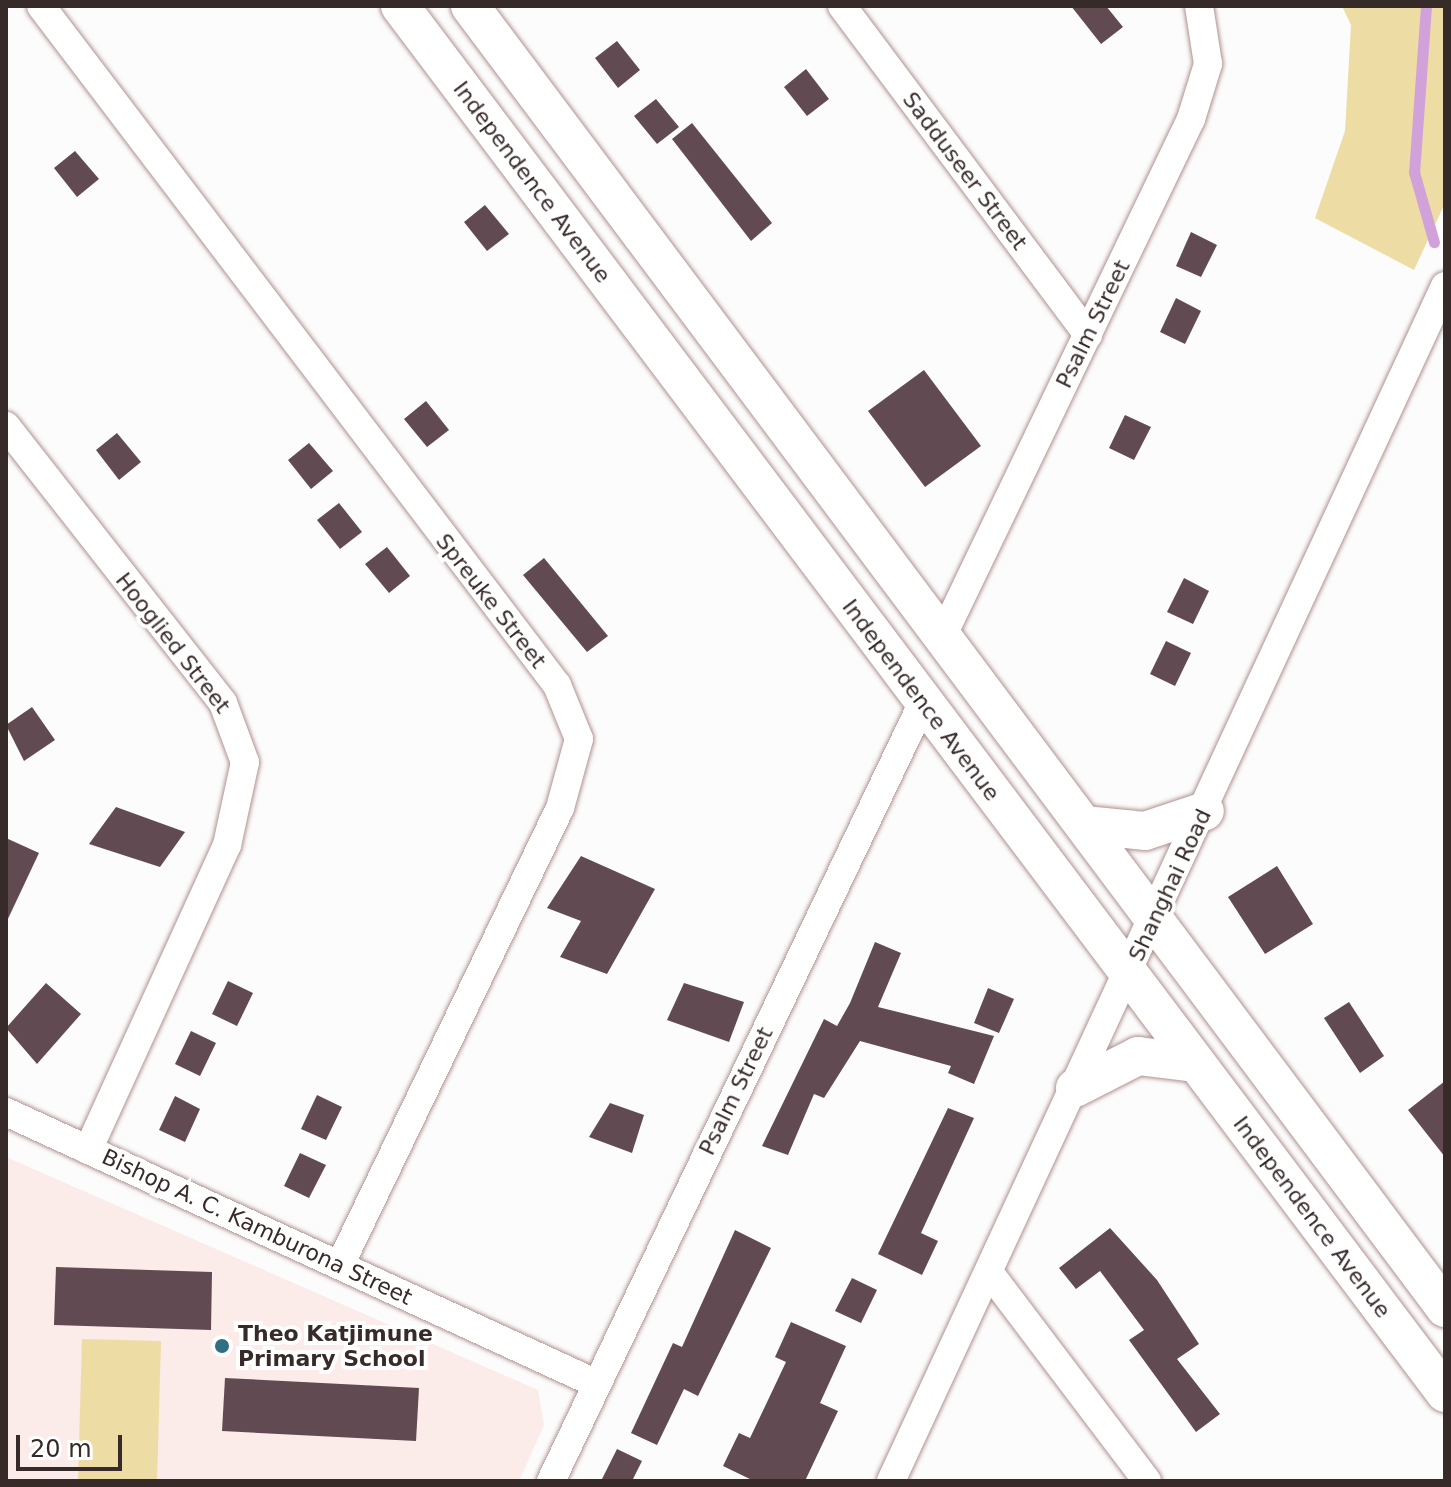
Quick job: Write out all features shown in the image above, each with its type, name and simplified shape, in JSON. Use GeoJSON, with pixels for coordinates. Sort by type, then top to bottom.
{"type":"FeatureCollection","features":[{"type":"Feature","properties":{"kind":"main road","name":"Independence Avenue"},"geometry":{"type":"LineString","coordinates":[[400,6],[1127,976],[1445,1393]]}},
{"type":"Feature","properties":{"kind":"main road"},"geometry":{"type":"LineString","coordinates":[[470,6],[1445,1308]]}},
{"type":"Feature","properties":{"kind":"main road"},"geometry":{"type":"LineString","coordinates":[[1084,825],[1145,831],[1205,811]]}},
{"type":"Feature","properties":{"kind":"main road"},"geometry":{"type":"LineString","coordinates":[[1075,1088],[1138,1056],[1195,1063]]}},
{"type":"Feature","properties":{"kind":"street","name":"Spreuke Street"},"geometry":{"type":"LineString","coordinates":[[41,6],[557,685],[579,739],[560,808],[340,1265]]}},
{"type":"Feature","properties":{"kind":"street","name":"Sadduseer Street"},"geometry":{"type":"LineString","coordinates":[[842,6],[1088,335]]}},
{"type":"Feature","properties":{"kind":"street","name":"Psalm Street"},"geometry":{"type":"LineString","coordinates":[[943,635],[1088,335],[1203,85],[1208,37],[1199,6]]}},
{"type":"Feature","properties":{"kind":"street","name":"Shanghai Road"},"geometry":{"type":"LineString","coordinates":[[891,1481],[1155,921],[1445,286]]}},
{"type":"Feature","properties":{"kind":"street","name":"Hooglied Street"},"geometry":{"type":"LineString","coordinates":[[6,426],[223,703],[245,762],[227,845],[88,1150]]}},
{"type":"Feature","properties":{"kind":"street","name":"Psalm Street"},"geometry":{"type":"LineString","coordinates":[[551,1481],[595,1383],[923,702]]}},
{"type":"Feature","properties":{"kind":"street","name":"Bishop A. C. Kamburona Street"},"geometry":{"type":"LineString","coordinates":[[6,1112],[595,1383]]}},
{"type":"Feature","properties":{"kind":"street"},"geometry":{"type":"LineString","coordinates":[[989,1272],[1147,1481]]}},
{"type":"Feature","properties":{"kind":"shaded area"},"geometry":{"type":"Polygon","coordinates":[[[1342,6],[1445,6],[1445,203],[1414,270],[1315,218],[1345,131],[1351,25],[1342,6]]]}},
{"type":"Feature","properties":{"kind":"shaded area","name":"Theo Katjimune Primary School"},"geometry":{"type":"Polygon","coordinates":[[[6,1157],[538,1390],[544,1425],[519,1481],[6,1481],[6,1157]]]}},
{"type":"Feature","properties":{"kind":"shaded area"},"geometry":{"type":"Polygon","coordinates":[[[82,1339],[161,1341],[157,1481],[78,1481],[82,1339]]]}},
{"type":"Feature","properties":{"kind":"building"},"geometry":{"type":"Polygon","coordinates":[[[1071,6],[1106,6],[1123,27],[1101,44],[1071,6]]]}},
{"type":"Feature","properties":{"kind":"building"},"geometry":{"type":"Polygon","coordinates":[[[617,41],[640,70],[618,88],[595,58],[617,41]]]}},
{"type":"Feature","properties":{"kind":"building"},"geometry":{"type":"Polygon","coordinates":[[[806,69],[829,99],[807,116],[784,87],[806,69]]]}},
{"type":"Feature","properties":{"kind":"building"},"geometry":{"type":"Polygon","coordinates":[[[656,99],[679,127],[657,144],[634,116],[656,99]]]}},
{"type":"Feature","properties":{"kind":"building"},"geometry":{"type":"Polygon","coordinates":[[[692,123],[772,223],[751,241],[672,139],[692,123]]]}},
{"type":"Feature","properties":{"kind":"building"},"geometry":{"type":"Polygon","coordinates":[[[75,151],[99,179],[77,197],[54,168],[75,151]]]}},
{"type":"Feature","properties":{"kind":"building"},"geometry":{"type":"Polygon","coordinates":[[[485,205],[509,234],[487,251],[464,222],[485,205]]]}},
{"type":"Feature","properties":{"kind":"building"},"geometry":{"type":"Polygon","coordinates":[[[1191,232],[1217,245],[1201,277],[1176,266],[1191,232]]]}},
{"type":"Feature","properties":{"kind":"building"},"geometry":{"type":"Polygon","coordinates":[[[1176,298],[1201,311],[1185,344],[1160,332],[1176,298]]]}},
{"type":"Feature","properties":{"kind":"building"},"geometry":{"type":"Polygon","coordinates":[[[924,370],[981,446],[925,487],[868,411],[924,370]]]}},
{"type":"Feature","properties":{"kind":"building"},"geometry":{"type":"Polygon","coordinates":[[[426,401],[449,430],[427,447],[404,419],[426,401]]]}},
{"type":"Feature","properties":{"kind":"building"},"geometry":{"type":"Polygon","coordinates":[[[1125,415],[1151,427],[1134,460],[1109,448],[1125,415]]]}},
{"type":"Feature","properties":{"kind":"building"},"geometry":{"type":"Polygon","coordinates":[[[117,433],[141,462],[119,480],[96,450],[117,433]]]}},
{"type":"Feature","properties":{"kind":"building"},"geometry":{"type":"Polygon","coordinates":[[[309,443],[333,471],[311,489],[288,460],[309,443]]]}},
{"type":"Feature","properties":{"kind":"building"},"geometry":{"type":"Polygon","coordinates":[[[339,503],[362,532],[340,549],[317,520],[339,503]]]}},
{"type":"Feature","properties":{"kind":"building"},"geometry":{"type":"Polygon","coordinates":[[[387,547],[410,576],[389,593],[365,564],[387,547]]]}},
{"type":"Feature","properties":{"kind":"building"},"geometry":{"type":"Polygon","coordinates":[[[544,558],[608,636],[587,652],[523,575],[544,558]]]}},
{"type":"Feature","properties":{"kind":"building"},"geometry":{"type":"Polygon","coordinates":[[[1184,578],[1209,591],[1193,624],[1167,612],[1184,578]]]}},
{"type":"Feature","properties":{"kind":"building"},"geometry":{"type":"Polygon","coordinates":[[[1166,641],[1191,653],[1175,686],[1150,674],[1166,641]]]}},
{"type":"Feature","properties":{"kind":"building"},"geometry":{"type":"Polygon","coordinates":[[[32,707],[55,740],[24,761],[6,725],[32,707]]]}},
{"type":"Feature","properties":{"kind":"building"},"geometry":{"type":"Polygon","coordinates":[[[116,807],[185,832],[160,867],[89,844],[116,807]]]}},
{"type":"Feature","properties":{"kind":"building"},"geometry":{"type":"Polygon","coordinates":[[[6,838],[39,853],[6,923],[6,838]]]}},
{"type":"Feature","properties":{"kind":"building"},"geometry":{"type":"Polygon","coordinates":[[[581,856],[655,889],[607,974],[560,957],[581,921],[547,908],[581,856]]]}},
{"type":"Feature","properties":{"kind":"building"},"geometry":{"type":"Polygon","coordinates":[[[1277,866],[1313,924],[1265,954],[1228,897],[1277,866]]]}},
{"type":"Feature","properties":{"kind":"building"},"geometry":{"type":"Polygon","coordinates":[[[875,942],[901,953],[878,1007],[994,1036],[974,1084],[948,1073],[951,1066],[860,1041],[824,1098],[814,1094],[788,1155],[762,1146],[824,1019],[837,1026],[850,1003],[875,942]]]}},
{"type":"Feature","properties":{"kind":"building"},"geometry":{"type":"Polygon","coordinates":[[[228,981],[253,993],[237,1026],[212,1014],[228,981]]]}},
{"type":"Feature","properties":{"kind":"building"},"geometry":{"type":"Polygon","coordinates":[[[46,983],[81,1014],[37,1064],[6,1028],[46,983]]]}},
{"type":"Feature","properties":{"kind":"building"},"geometry":{"type":"Polygon","coordinates":[[[684,983],[744,1002],[729,1042],[667,1020],[684,983]]]}},
{"type":"Feature","properties":{"kind":"building"},"geometry":{"type":"Polygon","coordinates":[[[988,988],[1014,999],[999,1033],[974,1023],[988,988]]]}},
{"type":"Feature","properties":{"kind":"building"},"geometry":{"type":"Polygon","coordinates":[[[1349,1002],[1384,1056],[1360,1073],[1324,1018],[1349,1002]]]}},
{"type":"Feature","properties":{"kind":"building"},"geometry":{"type":"Polygon","coordinates":[[[191,1031],[216,1043],[200,1076],[175,1064],[191,1031]]]}},
{"type":"Feature","properties":{"kind":"building"},"geometry":{"type":"Polygon","coordinates":[[[1445,1081],[1445,1157],[1408,1110],[1445,1081]]]}},
{"type":"Feature","properties":{"kind":"building"},"geometry":{"type":"Polygon","coordinates":[[[317,1095],[342,1107],[326,1140],[301,1129],[317,1095]]]}},
{"type":"Feature","properties":{"kind":"building"},"geometry":{"type":"Polygon","coordinates":[[[175,1096],[200,1109],[185,1142],[159,1130],[175,1096]]]}},
{"type":"Feature","properties":{"kind":"building"},"geometry":{"type":"Polygon","coordinates":[[[610,1103],[644,1115],[632,1153],[589,1137],[610,1103]]]}},
{"type":"Feature","properties":{"kind":"building"},"geometry":{"type":"Polygon","coordinates":[[[948,1108],[974,1118],[921,1233],[938,1241],[922,1275],[878,1254],[948,1108]]]}},
{"type":"Feature","properties":{"kind":"building"},"geometry":{"type":"Polygon","coordinates":[[[300,1153],[326,1165],[309,1198],[284,1186],[300,1153]]]}},
{"type":"Feature","properties":{"kind":"building"},"geometry":{"type":"Polygon","coordinates":[[[1110,1228],[1157,1280],[1199,1344],[1177,1359],[1220,1414],[1196,1432],[1129,1340],[1144,1330],[1100,1271],[1076,1289],[1059,1268],[1110,1228]]]}},
{"type":"Feature","properties":{"kind":"building"},"geometry":{"type":"Polygon","coordinates":[[[735,1230],[771,1248],[698,1396],[684,1389],[657,1445],[631,1433],[673,1343],[682,1347],[735,1230]]]}},
{"type":"Feature","properties":{"kind":"building"},"geometry":{"type":"Polygon","coordinates":[[[56,1267],[212,1272],[211,1330],[54,1325],[56,1267]]]}},
{"type":"Feature","properties":{"kind":"building"},"geometry":{"type":"Polygon","coordinates":[[[852,1278],[877,1290],[861,1323],[835,1311],[852,1278]]]}},
{"type":"Feature","properties":{"kind":"building"},"geometry":{"type":"Polygon","coordinates":[[[791,1322],[846,1346],[820,1403],[838,1411],[805,1481],[754,1481],[723,1466],[739,1433],[750,1438],[786,1362],[775,1357],[791,1322]]]}},
{"type":"Feature","properties":{"kind":"building"},"geometry":{"type":"Polygon","coordinates":[[[225,1378],[419,1388],[416,1441],[222,1431],[225,1378]]]}},
{"type":"Feature","properties":{"kind":"building"},"geometry":{"type":"Polygon","coordinates":[[[617,1449],[642,1461],[632,1481],[601,1481],[617,1449]]]}},
{"type":"Feature","properties":{"kind":"waterway"},"geometry":{"type":"LineString","coordinates":[[1426,6],[1414,172],[1434,242]]}},
{"type":"Feature","properties":{"kind":"place","name":"Theo Katjimune Primary School"},"geometry":{"type":"Point","coordinates":[222,1346]}}]}
